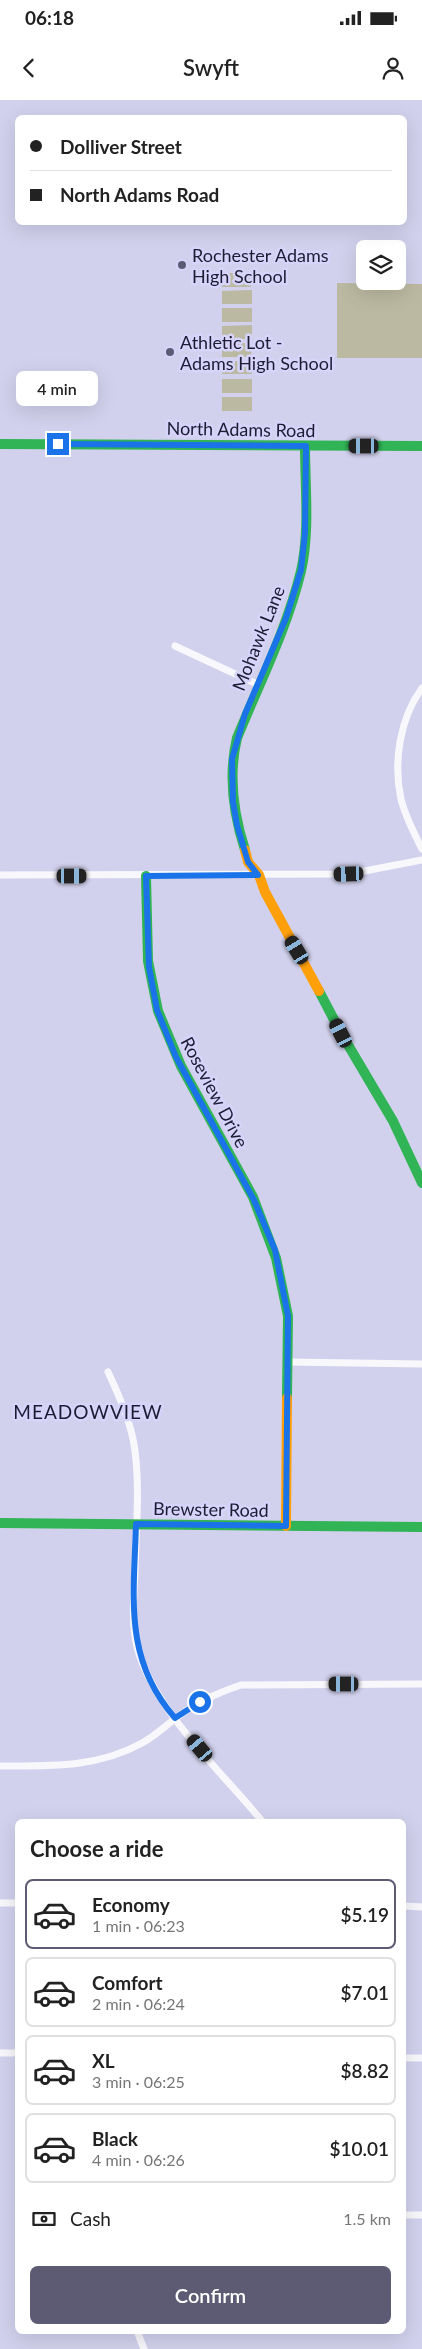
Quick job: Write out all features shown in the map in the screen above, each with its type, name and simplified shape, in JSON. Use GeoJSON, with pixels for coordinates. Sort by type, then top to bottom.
{"type":"FeatureCollection","features":[{"type":"Feature","properties":{"kind":"street","name":"North Adams Road"},"geometry":{"type":"LineString","coordinates":[[0,444],[422,446]]}},
{"type":"Feature","properties":{"kind":"street","name":"Mohawk Lane"},"geometry":{"type":"LineString","coordinates":[[306,446],[305,533],[301,570],[286,618],[257,684],[237,738],[232,759],[231,782],[233,802],[248,862],[258,875],[265,892],[306,964],[341,1033],[393,1121],[422,1183]]}},
{"type":"Feature","properties":{"kind":"street"},"geometry":{"type":"LineString","coordinates":[[175,646],[257,684]]}},
{"type":"Feature","properties":{"kind":"street"},"geometry":{"type":"LineString","coordinates":[[422,688],[409,710],[402,731],[398,774],[401,799],[422,848]]}},
{"type":"Feature","properties":{"kind":"street"},"geometry":{"type":"LineString","coordinates":[[0,875],[349,874],[422,860]]}},
{"type":"Feature","properties":{"kind":"street","name":"Roseview Drive"},"geometry":{"type":"LineString","coordinates":[[146,876],[149,967],[157,1010],[176,1057],[254,1200],[275,1250],[288,1316],[286,1526]]}},
{"type":"Feature","properties":{"kind":"street"},"geometry":{"type":"LineString","coordinates":[[287,1362],[422,1364]]}},
{"type":"Feature","properties":{"kind":"street"},"geometry":{"type":"LineString","coordinates":[[108,1372],[121,1400],[133,1439],[136,1458],[134,1599],[137,1646],[156,1691],[175,1718],[260,1819]]}},
{"type":"Feature","properties":{"kind":"street","name":"Brewster Road"},"geometry":{"type":"LineString","coordinates":[[0,1523],[422,1527]]}},
{"type":"Feature","properties":{"kind":"street"},"geometry":{"type":"LineString","coordinates":[[0,1766],[58,1766],[85,1764],[106,1759],[142,1743],[161,1731],[175,1718],[214,1695],[240,1685],[422,1684]]}},
{"type":"Feature","properties":{"kind":"street"},"geometry":{"type":"LineString","coordinates":[[0,1903],[15,1903]]}},
{"type":"Feature","properties":{"kind":"street"},"geometry":{"type":"LineString","coordinates":[[406,1906],[422,1906]]}},
{"type":"Feature","properties":{"kind":"street"},"geometry":{"type":"LineString","coordinates":[[0,2053],[15,2053]]}},
{"type":"Feature","properties":{"kind":"street"},"geometry":{"type":"LineString","coordinates":[[406,2058],[422,2058]]}},
{"type":"Feature","properties":{"kind":"street"},"geometry":{"type":"LineString","coordinates":[[406,2215],[422,2215]]}},
{"type":"Feature","properties":{"kind":"street"},"geometry":{"type":"LineString","coordinates":[[138,2334],[144,2349]]}},
{"type":"Feature","properties":{"kind":"shaded area"},"geometry":{"type":"Polygon","coordinates":[[[222,273],[251,273],[251,287],[222,287],[222,273]]]}},
{"type":"Feature","properties":{"kind":"shaded area"},"geometry":{"type":"Polygon","coordinates":[[[337,283],[356,283],[356,290],[406,290],[406,284],[422,284],[422,358],[337,358],[337,283]]]}},
{"type":"Feature","properties":{"kind":"shaded area"},"geometry":{"type":"Polygon","coordinates":[[[252,290],[252,304],[222,304],[222,291],[252,290]]]}},
{"type":"Feature","properties":{"kind":"shaded area"},"geometry":{"type":"Polygon","coordinates":[[[222,308],[252,308],[252,322],[222,322],[222,308]]]}},
{"type":"Feature","properties":{"kind":"shaded area"},"geometry":{"type":"Polygon","coordinates":[[[252,325],[252,339],[222,339],[222,326],[252,325]]]}},
{"type":"Feature","properties":{"kind":"shaded area"},"geometry":{"type":"Polygon","coordinates":[[[222,343],[252,343],[251,357],[222,357],[222,343]]]}},
{"type":"Feature","properties":{"kind":"shaded area"},"geometry":{"type":"Polygon","coordinates":[[[222,361],[252,361],[252,374],[222,374],[222,361]]]}},
{"type":"Feature","properties":{"kind":"shaded area"},"geometry":{"type":"Polygon","coordinates":[[[222,379],[252,379],[252,393],[222,393],[222,379]]]}},
{"type":"Feature","properties":{"kind":"shaded area"},"geometry":{"type":"Polygon","coordinates":[[[222,397],[252,397],[252,411],[222,411],[222,397]]]}},
{"type":"Feature","properties":{"kind":"traffic: fast"},"geometry":{"type":"LineString","coordinates":[[0,444],[422,446]]}},
{"type":"Feature","properties":{"kind":"traffic: fast"},"geometry":{"type":"LineString","coordinates":[[245,850],[237,822],[233,794],[234,752],[237,738],[288,614],[301,571],[306,525],[305,446]]}},
{"type":"Feature","properties":{"kind":"traffic: fast"},"geometry":{"type":"LineString","coordinates":[[146,876],[148,961],[158,1011],[181,1066],[253,1197],[276,1258],[288,1316],[287,1398]]}},
{"type":"Feature","properties":{"kind":"traffic: fast"},"geometry":{"type":"LineString","coordinates":[[319,991],[341,1033],[393,1121],[422,1183]]}},
{"type":"Feature","properties":{"kind":"traffic: fast"},"geometry":{"type":"LineString","coordinates":[[0,1523],[422,1527]]}},
{"type":"Feature","properties":{"kind":"traffic: slow"},"geometry":{"type":"LineString","coordinates":[[245,850],[248,862],[259,875],[265,892],[319,991]]}},
{"type":"Feature","properties":{"kind":"traffic: slow"},"geometry":{"type":"LineString","coordinates":[[286,1526],[287,1398]]}},
{"type":"Feature","properties":{"kind":"place","name":"Rochester Adams High School"},"geometry":{"type":"Point","coordinates":[182,265]}},
{"type":"Feature","properties":{"kind":"place","name":"Athletic Lot - Adams High School"},"geometry":{"type":"Point","coordinates":[170,352]}},
{"type":"Feature","properties":{"kind":"district","name":"MEADOWVIEW"},"geometry":{"type":"Point","coordinates":[88,1411]}},
{"type":"Feature","properties":{"kind":"route"},"geometry":{"type":"LineString","coordinates":[[58,444],[306,446],[305,533],[301,570],[286,618],[245,714],[232,759],[231,782],[237,825],[248,862],[258,875],[146,876],[149,967],[157,1010],[176,1057],[265,1223],[275,1250],[283,1282],[288,1316],[286,1526],[136,1524],[135,1629],[137,1646],[147,1674],[156,1691],[175,1718],[200,1702]]}}]}
